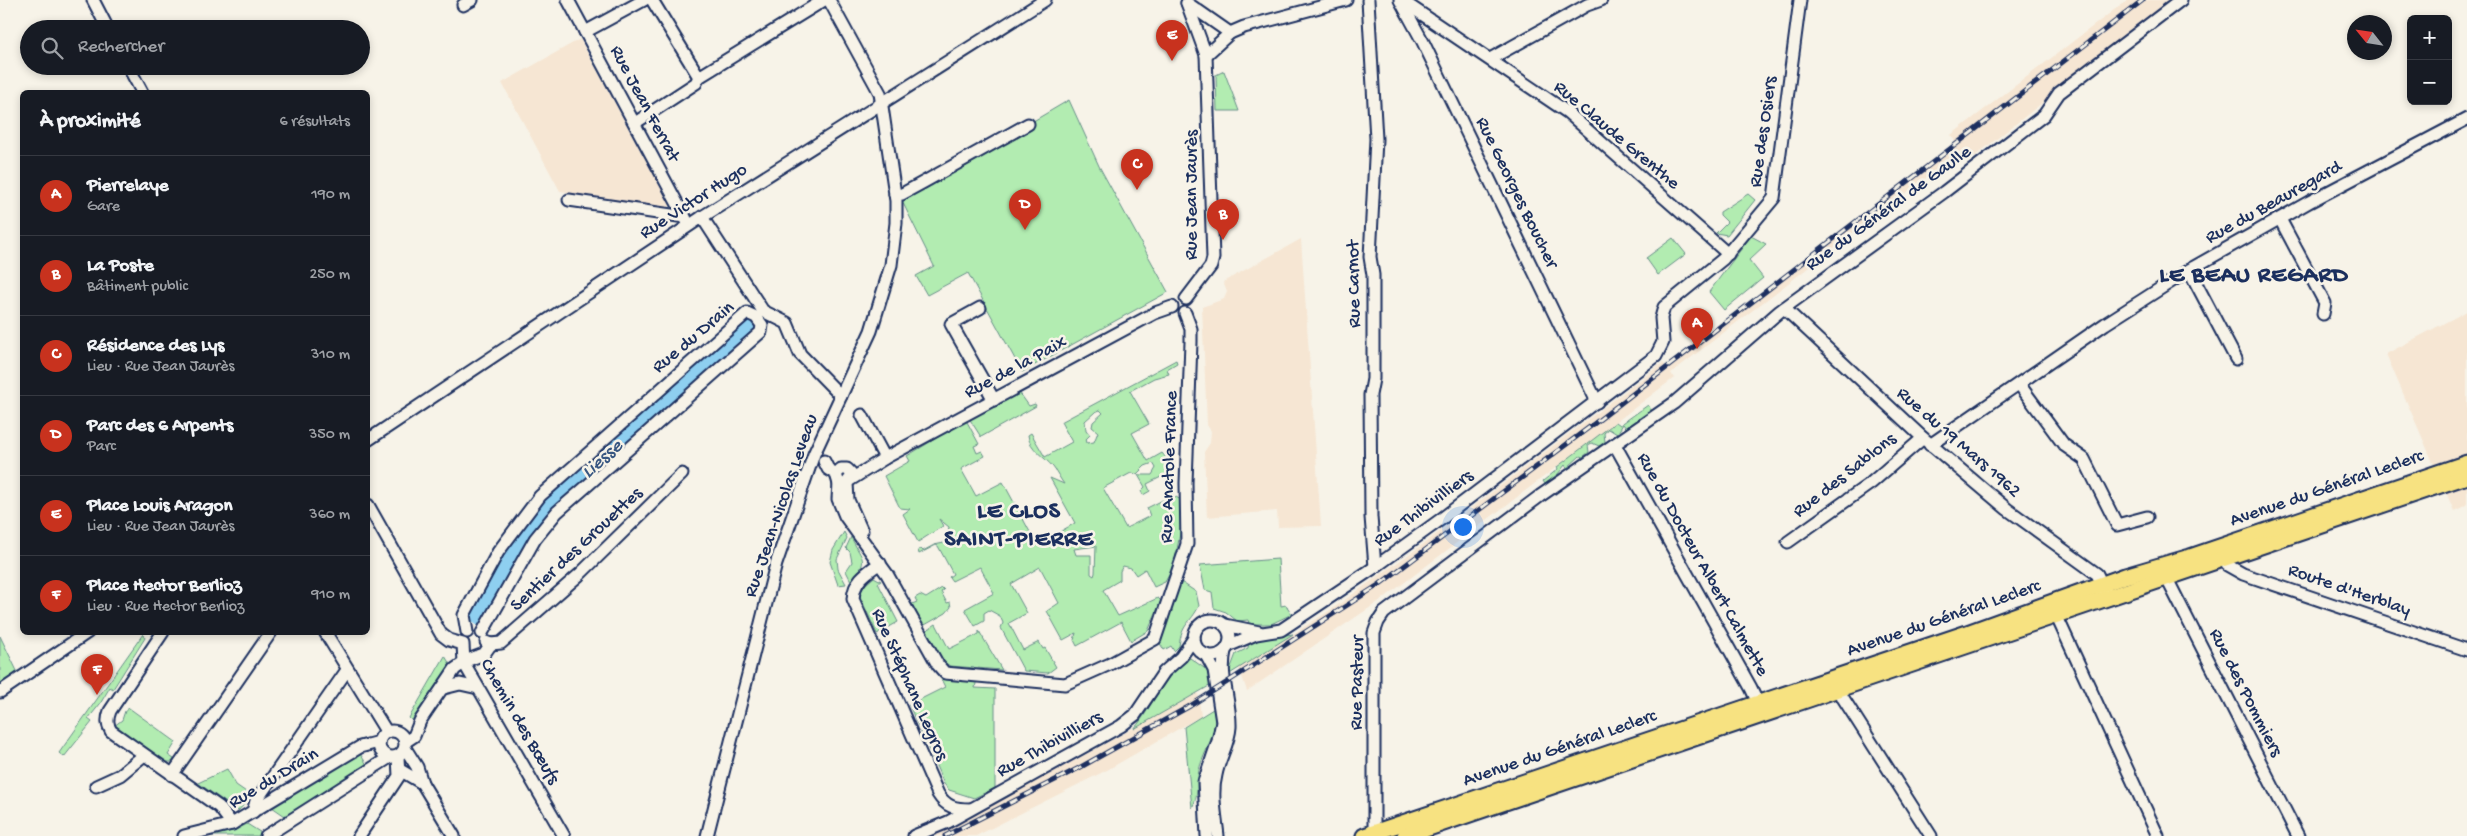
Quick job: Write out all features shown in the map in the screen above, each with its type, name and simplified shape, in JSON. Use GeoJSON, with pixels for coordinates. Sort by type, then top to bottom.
{"type":"FeatureCollection","features":[{"type":"Feature","properties":{"kind":"main road","name":"Avenue du Général Leclerc"},"geometry":{"type":"LineString","coordinates":[[1405,836],[1440,821],[1758,703],[1837,683],[2108,600],[2124,594],[2164,573],[2467,463]]}},
{"type":"Feature","properties":{"kind":"main road","name":"Avenue du Général Leclerc"},"geometry":{"type":"LineString","coordinates":[[2222,553],[2467,476]]}},
{"type":"Feature","properties":{"kind":"main road","name":"Avenue du Général Leclerc"},"geometry":{"type":"LineString","coordinates":[[1371,835],[1440,821],[1753,719],[1837,683],[2118,578],[2164,573]]}},
{"type":"Feature","properties":{"kind":"street"},"geometry":{"type":"LineString","coordinates":[[93,0],[103,20]]}},
{"type":"Feature","properties":{"kind":"street","name":"Rue Jean Ferrat"},"geometry":{"type":"LineString","coordinates":[[568,0],[687,221]]}},
{"type":"Feature","properties":{"kind":"street"},"geometry":{"type":"LineString","coordinates":[[585,32],[644,0]]}},
{"type":"Feature","properties":{"kind":"street"},"geometry":{"type":"LineString","coordinates":[[652,0],[699,77]]}},
{"type":"Feature","properties":{"kind":"street"},"geometry":{"type":"LineString","coordinates":[[635,123],[696,83],[699,77],[824,0]]}},
{"type":"Feature","properties":{"kind":"street","name":"Rue Jean-Nicolas Leveau"},"geometry":{"type":"LineString","coordinates":[[707,836],[776,564],[819,458],[841,396],[871,332],[890,265],[896,224],[895,195],[883,103],[880,93],[829,0]]}},
{"type":"Feature","properties":{"kind":"street","name":"Rue Victor Hugo"},"geometry":{"type":"LineString","coordinates":[[370,439],[687,221],[702,217],[1045,0]]}},
{"type":"Feature","properties":{"kind":"street"},"geometry":{"type":"LineString","coordinates":[[1206,55],[1230,33],[1244,27],[1346,0]]}},
{"type":"Feature","properties":{"kind":"street","name":"Rue Carnot"},"geometry":{"type":"LineString","coordinates":[[1368,0],[1376,139],[1370,257],[1372,275],[1373,379],[1370,395],[1371,517],[1375,567]]}},
{"type":"Feature","properties":{"kind":"street","name":"Rue Claude Grenthe"},"geometry":{"type":"LineString","coordinates":[[1400,0],[1567,112],[1728,254]]}},
{"type":"Feature","properties":{"kind":"street","name":"Rue Georges Boucher"},"geometry":{"type":"LineString","coordinates":[[1400,0],[1423,42],[1598,402]]}},
{"type":"Feature","properties":{"kind":"street"},"geometry":{"type":"LineString","coordinates":[[1490,59],[1585,2],[1601,0]]}},
{"type":"Feature","properties":{"kind":"street","name":"Rue des Osiers"},"geometry":{"type":"LineString","coordinates":[[1598,402],[1656,356],[1663,342],[1661,318],[1664,308],[1728,254],[1774,198],[1800,0]]}},
{"type":"Feature","properties":{"kind":"street","name":"Rue du Général de Gaulle"},"geometry":{"type":"LineString","coordinates":[[1615,445],[1674,403],[1784,308],[1944,192],[2044,115],[2059,93],[2181,0]]}},
{"type":"Feature","properties":{"kind":"street"},"geometry":{"type":"LineString","coordinates":[[1186,2],[1230,33]]}},
{"type":"Feature","properties":{"kind":"street","name":"Rue Jean Jaurès"},"geometry":{"type":"LineString","coordinates":[[1186,2],[1206,55],[1213,258],[1211,266],[1186,299]]}},
{"type":"Feature","properties":{"kind":"street"},"geometry":{"type":"LineString","coordinates":[[133,75],[141,90]]}},
{"type":"Feature","properties":{"kind":"street","name":"Rue du Beauregard"},"geometry":{"type":"LineString","coordinates":[[1927,441],[2019,384],[2105,324],[2189,270],[2467,119]]}},
{"type":"Feature","properties":{"kind":"street"},"geometry":{"type":"LineString","coordinates":[[895,195],[902,194],[1028,124]]}},
{"type":"Feature","properties":{"kind":"street"},"geometry":{"type":"LineString","coordinates":[[569,200],[687,221]]}},
{"type":"Feature","properties":{"kind":"street"},"geometry":{"type":"LineString","coordinates":[[702,217],[752,297],[763,311],[787,323],[800,354],[841,396]]}},
{"type":"Feature","properties":{"kind":"street"},"geometry":{"type":"LineString","coordinates":[[2280,219],[2324,303],[2323,314]]}},
{"type":"Feature","properties":{"kind":"street"},"geometry":{"type":"LineString","coordinates":[[2189,270],[2236,360]]}},
{"type":"Feature","properties":{"kind":"street"},"geometry":{"type":"LineString","coordinates":[[1180,297],[1186,299],[1189,306],[1185,313],[1178,314],[1172,307],[1175,299],[1180,297]]}},
{"type":"Feature","properties":{"kind":"street","name":"Rue de la Paix"},"geometry":{"type":"LineString","coordinates":[[843,476],[881,460],[1155,313],[1172,307]]}},
{"type":"Feature","properties":{"kind":"street"},"geometry":{"type":"LineString","coordinates":[[980,308],[951,324],[994,400]]}},
{"type":"Feature","properties":{"kind":"street","name":"Rue du 19 Mars 1962"},"geometry":{"type":"LineString","coordinates":[[1784,308],[1927,441],[2007,509],[2097,574],[2108,600]]}},
{"type":"Feature","properties":{"kind":"street","name":"Rue du Drain"},"geometry":{"type":"LineString","coordinates":[[467,632],[464,615],[498,552],[518,522],[540,496],[747,313],[756,317],[762,325],[761,332],[588,484],[545,526],[535,539],[482,633]]}},
{"type":"Feature","properties":{"kind":"street","name":"Rue Anatole France"},"geometry":{"type":"LineString","coordinates":[[843,476],[837,495],[842,509],[855,533],[880,563],[938,665],[945,673],[1065,684],[1110,664],[1155,639],[1187,544],[1186,483],[1191,329],[1185,313]]}},
{"type":"Feature","properties":{"kind":"street"},"geometry":{"type":"LineString","coordinates":[[2019,384],[2064,444],[2084,459],[2117,524],[2147,517]]}},
{"type":"Feature","properties":{"kind":"street","name":"Rue Thibivilliers"},"geometry":{"type":"LineString","coordinates":[[1226,649],[1240,640],[1281,630],[1375,567],[1598,402]]}},
{"type":"Feature","properties":{"kind":"street"},"geometry":{"type":"LineString","coordinates":[[862,415],[881,460]]}},
{"type":"Feature","properties":{"kind":"street","name":"Rue des Sablons"},"geometry":{"type":"LineString","coordinates":[[1788,542],[1927,441]]}},
{"type":"Feature","properties":{"kind":"street","name":"Rue du Docteur Albert Calmette"},"geometry":{"type":"LineString","coordinates":[[1615,445],[1758,703]]}},
{"type":"Feature","properties":{"kind":"street","name":"Rue Pasteur"},"geometry":{"type":"LineString","coordinates":[[1371,835],[1374,633],[1378,622],[1384,613],[1524,508],[1615,445]]}},
{"type":"Feature","properties":{"kind":"street"},"geometry":{"type":"LineString","coordinates":[[819,458],[828,468],[843,476]]}},
{"type":"Feature","properties":{"kind":"street","name":"Sentier des Grouettes"},"geometry":{"type":"LineString","coordinates":[[464,663],[484,654],[491,644],[501,643],[579,575],[682,474]]}},
{"type":"Feature","properties":{"kind":"street","name":"Chemin des Bœufs"},"geometry":{"type":"LineString","coordinates":[[370,509],[441,634],[449,640],[463,644],[464,663],[564,836]]}},
{"type":"Feature","properties":{"kind":"street","name":"Route d'Herblay"},"geometry":{"type":"LineString","coordinates":[[2222,553],[2227,565],[2243,574],[2467,650]]}},
{"type":"Feature","properties":{"kind":"street","name":"Rue Stéphane Legros"},"geometry":{"type":"LineString","coordinates":[[880,563],[860,578],[853,588],[853,598],[938,794],[943,802],[955,808]]}},
{"type":"Feature","properties":{"kind":"street","name":"Rue des Pommiers"},"geometry":{"type":"LineString","coordinates":[[2164,573],[2298,836]]}},
{"type":"Feature","properties":{"kind":"street"},"geometry":{"type":"LineString","coordinates":[[2118,578],[2124,594]]}},
{"type":"Feature","properties":{"kind":"street"},"geometry":{"type":"LineString","coordinates":[[2057,617],[2158,836]]}},
{"type":"Feature","properties":{"kind":"street"},"geometry":{"type":"LineString","coordinates":[[1207,836],[1204,799],[1205,776],[1218,741],[1222,722],[1214,670],[1196,645],[1194,638],[1198,628],[1206,622],[1216,621],[1225,625],[1230,635],[1222,672],[1230,725],[1228,739],[1215,778],[1214,795],[1218,836]]}},
{"type":"Feature","properties":{"kind":"street","name":"Rue Thibivilliers"},"geometry":{"type":"LineString","coordinates":[[1225,625],[1265,633]]}},
{"type":"Feature","properties":{"kind":"street"},"geometry":{"type":"LineString","coordinates":[[463,644],[467,632],[482,633],[484,641],[491,644]]}},
{"type":"Feature","properties":{"kind":"street"},"geometry":{"type":"LineString","coordinates":[[0,692],[84,635]]}},
{"type":"Feature","properties":{"kind":"street"},"geometry":{"type":"LineString","coordinates":[[161,635],[116,701],[107,718],[111,731],[218,807],[232,824]]}},
{"type":"Feature","properties":{"kind":"street"},"geometry":{"type":"LineString","coordinates":[[172,775],[269,635]]}},
{"type":"Feature","properties":{"kind":"street"},"geometry":{"type":"LineString","coordinates":[[326,635],[347,670],[390,731],[400,733],[417,767],[422,783],[454,836]]}},
{"type":"Feature","properties":{"kind":"street","name":"Rue Thibivilliers"},"geometry":{"type":"LineString","coordinates":[[914,836],[948,822],[1121,726],[1135,715],[1164,672],[1181,657],[1194,638]]}},
{"type":"Feature","properties":{"kind":"street"},"geometry":{"type":"LineString","coordinates":[[1181,657],[1204,654],[1217,655],[1226,649]]}},
{"type":"Feature","properties":{"kind":"street"},"geometry":{"type":"LineString","coordinates":[[266,836],[394,757],[414,736],[420,721],[444,688],[455,668],[464,663]]}},
{"type":"Feature","properties":{"kind":"street"},"geometry":{"type":"LineString","coordinates":[[253,812],[257,800],[347,670]]}},
{"type":"Feature","properties":{"kind":"street"},"geometry":{"type":"LineString","coordinates":[[1837,683],[1931,836]]}},
{"type":"Feature","properties":{"kind":"street"},"geometry":{"type":"LineString","coordinates":[[444,688],[460,684],[478,688]]}},
{"type":"Feature","properties":{"kind":"street"},"geometry":{"type":"LineString","coordinates":[[1753,719],[1758,703]]}},
{"type":"Feature","properties":{"kind":"street"},"geometry":{"type":"LineString","coordinates":[[359,836],[400,776],[400,770],[394,757],[381,750],[379,742],[390,731],[420,721]]}},
{"type":"Feature","properties":{"kind":"street","name":"Rue du Drain"},"geometry":{"type":"LineString","coordinates":[[186,836],[232,824],[360,747],[379,742]]}},
{"type":"Feature","properties":{"kind":"street"},"geometry":{"type":"LineString","coordinates":[[96,786],[120,775],[144,755]]}},
{"type":"Feature","properties":{"kind":"street"},"geometry":{"type":"LineString","coordinates":[[400,770],[422,783]]}},
{"type":"Feature","properties":{"kind":"street"},"geometry":{"type":"LineString","coordinates":[[948,822],[955,808],[970,809]]}},
{"type":"Feature","properties":{"kind":"shaded area"},"geometry":{"type":"Polygon","coordinates":[[[2127,0],[2173,0],[1970,160],[1962,151],[1881,212],[1671,373],[1674,378],[1384,598],[1247,691],[1239,668],[1332,609],[1422,545],[1661,364],[1663,363],[1666,366],[1955,142],[1951,135],[2127,0]]]}},
{"type":"Feature","properties":{"kind":"shaded area"},"geometry":{"type":"Polygon","coordinates":[[[580,39],[670,205],[668,208],[560,191],[502,83],[580,39]]]}},
{"type":"Feature","properties":{"kind":"shaded area"},"geometry":{"type":"Polygon","coordinates":[[[1301,239],[1321,526],[1278,527],[1277,511],[1207,517],[1204,452],[1210,443],[1211,431],[1207,425],[1202,307],[1224,299],[1227,292],[1223,282],[1301,239]]]}},
{"type":"Feature","properties":{"kind":"shaded area"},"geometry":{"type":"Polygon","coordinates":[[[2467,311],[2467,505],[2454,511],[2386,354],[2467,311]]]}},
{"type":"Feature","properties":{"kind":"shaded area"},"geometry":{"type":"Polygon","coordinates":[[[1198,693],[1201,716],[1107,770],[976,836],[929,836],[1059,769],[1198,693]]]}},
{"type":"Feature","properties":{"kind":"green space"},"geometry":{"type":"Polygon","coordinates":[[[1224,71],[1239,111],[1217,111],[1216,75],[1224,71]]]}},
{"type":"Feature","properties":{"kind":"green space"},"geometry":{"type":"Polygon","coordinates":[[[1069,100],[1099,166],[1168,292],[1022,372],[968,273],[927,295],[916,276],[934,266],[901,199],[1069,100]]]}},
{"type":"Feature","properties":{"kind":"green space"},"geometry":{"type":"Polygon","coordinates":[[[1748,194],[1755,200],[1727,235],[1716,233],[1727,222],[1720,215],[1720,212],[1748,194]]]}},
{"type":"Feature","properties":{"kind":"green space"},"geometry":{"type":"Polygon","coordinates":[[[1751,236],[1766,244],[1749,260],[1763,278],[1724,310],[1709,292],[1751,236]]]}},
{"type":"Feature","properties":{"kind":"green space"},"geometry":{"type":"Polygon","coordinates":[[[1673,238],[1686,254],[1658,275],[1646,258],[1673,238]]]}},
{"type":"Feature","properties":{"kind":"green space"},"geometry":{"type":"Polygon","coordinates":[[[1176,360],[1177,363],[1167,369],[1169,374],[1154,378],[1130,391],[1149,424],[1132,433],[1148,461],[1162,453],[1167,459],[1174,460],[1172,480],[1169,473],[1147,484],[1150,491],[1143,495],[1141,491],[1145,487],[1138,475],[1152,475],[1156,468],[1153,463],[1145,466],[1137,474],[1131,473],[1103,488],[1126,528],[1150,516],[1147,508],[1165,499],[1176,497],[1181,500],[1181,528],[1174,566],[1165,582],[1154,587],[1145,569],[1136,575],[1131,568],[1123,566],[1120,571],[1120,580],[1103,590],[1118,616],[1158,598],[1161,601],[1148,631],[1131,641],[1121,622],[1077,646],[1074,640],[1076,633],[1063,640],[1047,611],[1059,603],[1040,567],[1011,584],[1027,613],[1009,623],[1023,650],[1039,642],[1043,649],[1045,648],[1056,667],[1048,673],[1024,671],[1001,628],[1003,623],[1000,616],[989,610],[984,613],[984,621],[975,626],[965,609],[994,593],[980,567],[952,581],[949,577],[953,574],[938,546],[936,545],[919,554],[918,550],[921,549],[923,551],[934,545],[944,543],[949,527],[939,519],[943,526],[918,542],[903,514],[910,509],[900,508],[884,476],[910,461],[907,456],[966,420],[979,444],[974,446],[977,453],[982,451],[985,456],[961,469],[976,496],[1003,482],[1037,545],[1075,523],[1050,478],[1064,484],[1053,467],[1034,449],[1028,435],[1031,433],[1045,457],[1072,442],[1061,422],[1176,360]],[[1100,410],[1085,421],[1086,430],[1090,435],[1086,439],[1087,443],[1094,442],[1098,432],[1092,427],[1093,422],[1103,413],[1100,410]],[[1096,546],[1074,549],[1076,555],[1091,555],[1091,574],[1094,576],[1095,573],[1096,546]]]}},
{"type":"Feature","properties":{"kind":"green space"},"geometry":{"type":"Polygon","coordinates":[[[1019,392],[1029,406],[1035,404],[1036,406],[981,437],[969,418],[1019,392]]]}},
{"type":"Feature","properties":{"kind":"green space"},"geometry":{"type":"Polygon","coordinates":[[[1648,405],[1652,411],[1626,428],[1623,424],[1617,434],[1609,429],[1604,433],[1605,442],[1599,446],[1592,443],[1588,445],[1589,452],[1583,457],[1580,456],[1567,468],[1565,465],[1558,474],[1545,484],[1543,481],[1558,469],[1557,467],[1616,422],[1620,425],[1648,405]]]}},
{"type":"Feature","properties":{"kind":"green space"},"geometry":{"type":"Polygon","coordinates":[[[844,532],[847,538],[837,559],[838,569],[846,584],[838,585],[830,562],[833,550],[844,532]]]}},
{"type":"Feature","properties":{"kind":"green space"},"geometry":{"type":"Polygon","coordinates":[[[851,537],[862,560],[861,568],[852,583],[846,571],[852,562],[850,552],[846,548],[851,537]]]}},
{"type":"Feature","properties":{"kind":"green space"},"geometry":{"type":"Polygon","coordinates":[[[1278,559],[1281,606],[1286,605],[1292,614],[1271,624],[1249,624],[1248,620],[1237,621],[1226,612],[1214,608],[1212,592],[1205,590],[1200,565],[1278,559]]]}},
{"type":"Feature","properties":{"kind":"green space"},"geometry":{"type":"Polygon","coordinates":[[[874,577],[881,581],[878,583],[898,622],[877,634],[859,594],[874,577]]]}},
{"type":"Feature","properties":{"kind":"green space"},"geometry":{"type":"Polygon","coordinates":[[[1181,582],[1196,592],[1199,606],[1184,628],[1179,646],[1174,651],[1171,646],[1164,650],[1156,637],[1181,582]]]}},
{"type":"Feature","properties":{"kind":"green space"},"geometry":{"type":"Polygon","coordinates":[[[942,588],[944,590],[941,592],[947,603],[950,602],[951,607],[946,613],[923,626],[912,604],[917,602],[915,598],[920,595],[926,598],[942,588]]]}},
{"type":"Feature","properties":{"kind":"green space"},"geometry":{"type":"Polygon","coordinates":[[[936,624],[949,649],[979,634],[979,631],[1002,670],[950,666],[941,660],[926,631],[936,624]]]}},
{"type":"Feature","properties":{"kind":"green space"},"geometry":{"type":"Polygon","coordinates":[[[1293,634],[1228,675],[1236,654],[1248,648],[1249,640],[1293,634]]]}},
{"type":"Feature","properties":{"kind":"green space"},"geometry":{"type":"Polygon","coordinates":[[[144,635],[145,638],[113,689],[110,687],[88,719],[92,722],[64,757],[59,753],[144,635]]]}},
{"type":"Feature","properties":{"kind":"green space"},"geometry":{"type":"Polygon","coordinates":[[[0,636],[18,673],[0,684],[0,636]]]}},
{"type":"Feature","properties":{"kind":"green space"},"geometry":{"type":"Polygon","coordinates":[[[445,656],[451,666],[415,718],[411,720],[409,718],[445,656]]]}},
{"type":"Feature","properties":{"kind":"green space"},"geometry":{"type":"Polygon","coordinates":[[[1190,658],[1207,670],[1211,685],[1134,729],[1172,673],[1190,658]]]}},
{"type":"Feature","properties":{"kind":"green space"},"geometry":{"type":"Polygon","coordinates":[[[945,675],[977,679],[975,688],[995,689],[995,788],[974,798],[949,790],[944,784],[909,705],[945,687],[941,679],[945,675]]]}},
{"type":"Feature","properties":{"kind":"green space"},"geometry":{"type":"Polygon","coordinates":[[[129,708],[176,742],[168,755],[174,759],[172,762],[162,762],[114,726],[122,720],[125,711],[129,708]]]}},
{"type":"Feature","properties":{"kind":"green space"},"geometry":{"type":"Polygon","coordinates":[[[1213,709],[1215,717],[1213,733],[1199,770],[1192,808],[1184,727],[1213,709]]]}},
{"type":"Feature","properties":{"kind":"green space"},"geometry":{"type":"Polygon","coordinates":[[[359,752],[369,768],[288,818],[272,807],[359,752]]]}},
{"type":"Feature","properties":{"kind":"green space"},"geometry":{"type":"Polygon","coordinates":[[[227,769],[236,785],[252,796],[238,811],[198,783],[227,769]]]}},
{"type":"Feature","properties":{"kind":"green space"},"geometry":{"type":"Polygon","coordinates":[[[247,824],[263,834],[260,836],[209,836],[237,829],[247,824]]]}},
{"type":"Feature","properties":{"kind":"waterway","name":"Liesse"},"geometry":{"type":"LineString","coordinates":[[480,616],[514,555],[551,506],[752,326]]}},
{"type":"Feature","properties":{"kind":"railway"},"geometry":{"type":"LineString","coordinates":[[945,836],[1079,768],[1190,706],[1380,584],[1595,423],[2143,0]]}},
{"type":"Feature","properties":{"kind":"place","name":"Place Louis Aragon"},"geometry":{"type":"Point","coordinates":[1172,61]}},
{"type":"Feature","properties":{"kind":"place","name":"Résidence des Lys"},"geometry":{"type":"Point","coordinates":[1137,190]}},
{"type":"Feature","properties":{"kind":"place","name":"Parc des 6 Arpents"},"geometry":{"type":"Point","coordinates":[1025,230]}},
{"type":"Feature","properties":{"kind":"place","name":"La Poste"},"geometry":{"type":"Point","coordinates":[1223,240]}},
{"type":"Feature","properties":{"kind":"place","name":"Pierrelaye"},"geometry":{"type":"Point","coordinates":[1697,349]}},
{"type":"Feature","properties":{"kind":"place","name":"Place Hector Berlioz"},"geometry":{"type":"Point","coordinates":[97,695]}},
{"type":"Feature","properties":{"kind":"district","name":"LE BEAU REGARD"},"geometry":{"type":"Point","coordinates":[2254,276]}},
{"type":"Feature","properties":{"kind":"district","name":"LE CLOS SAINT-PIERRE"},"geometry":{"type":"Point","coordinates":[1019,526]}}]}
